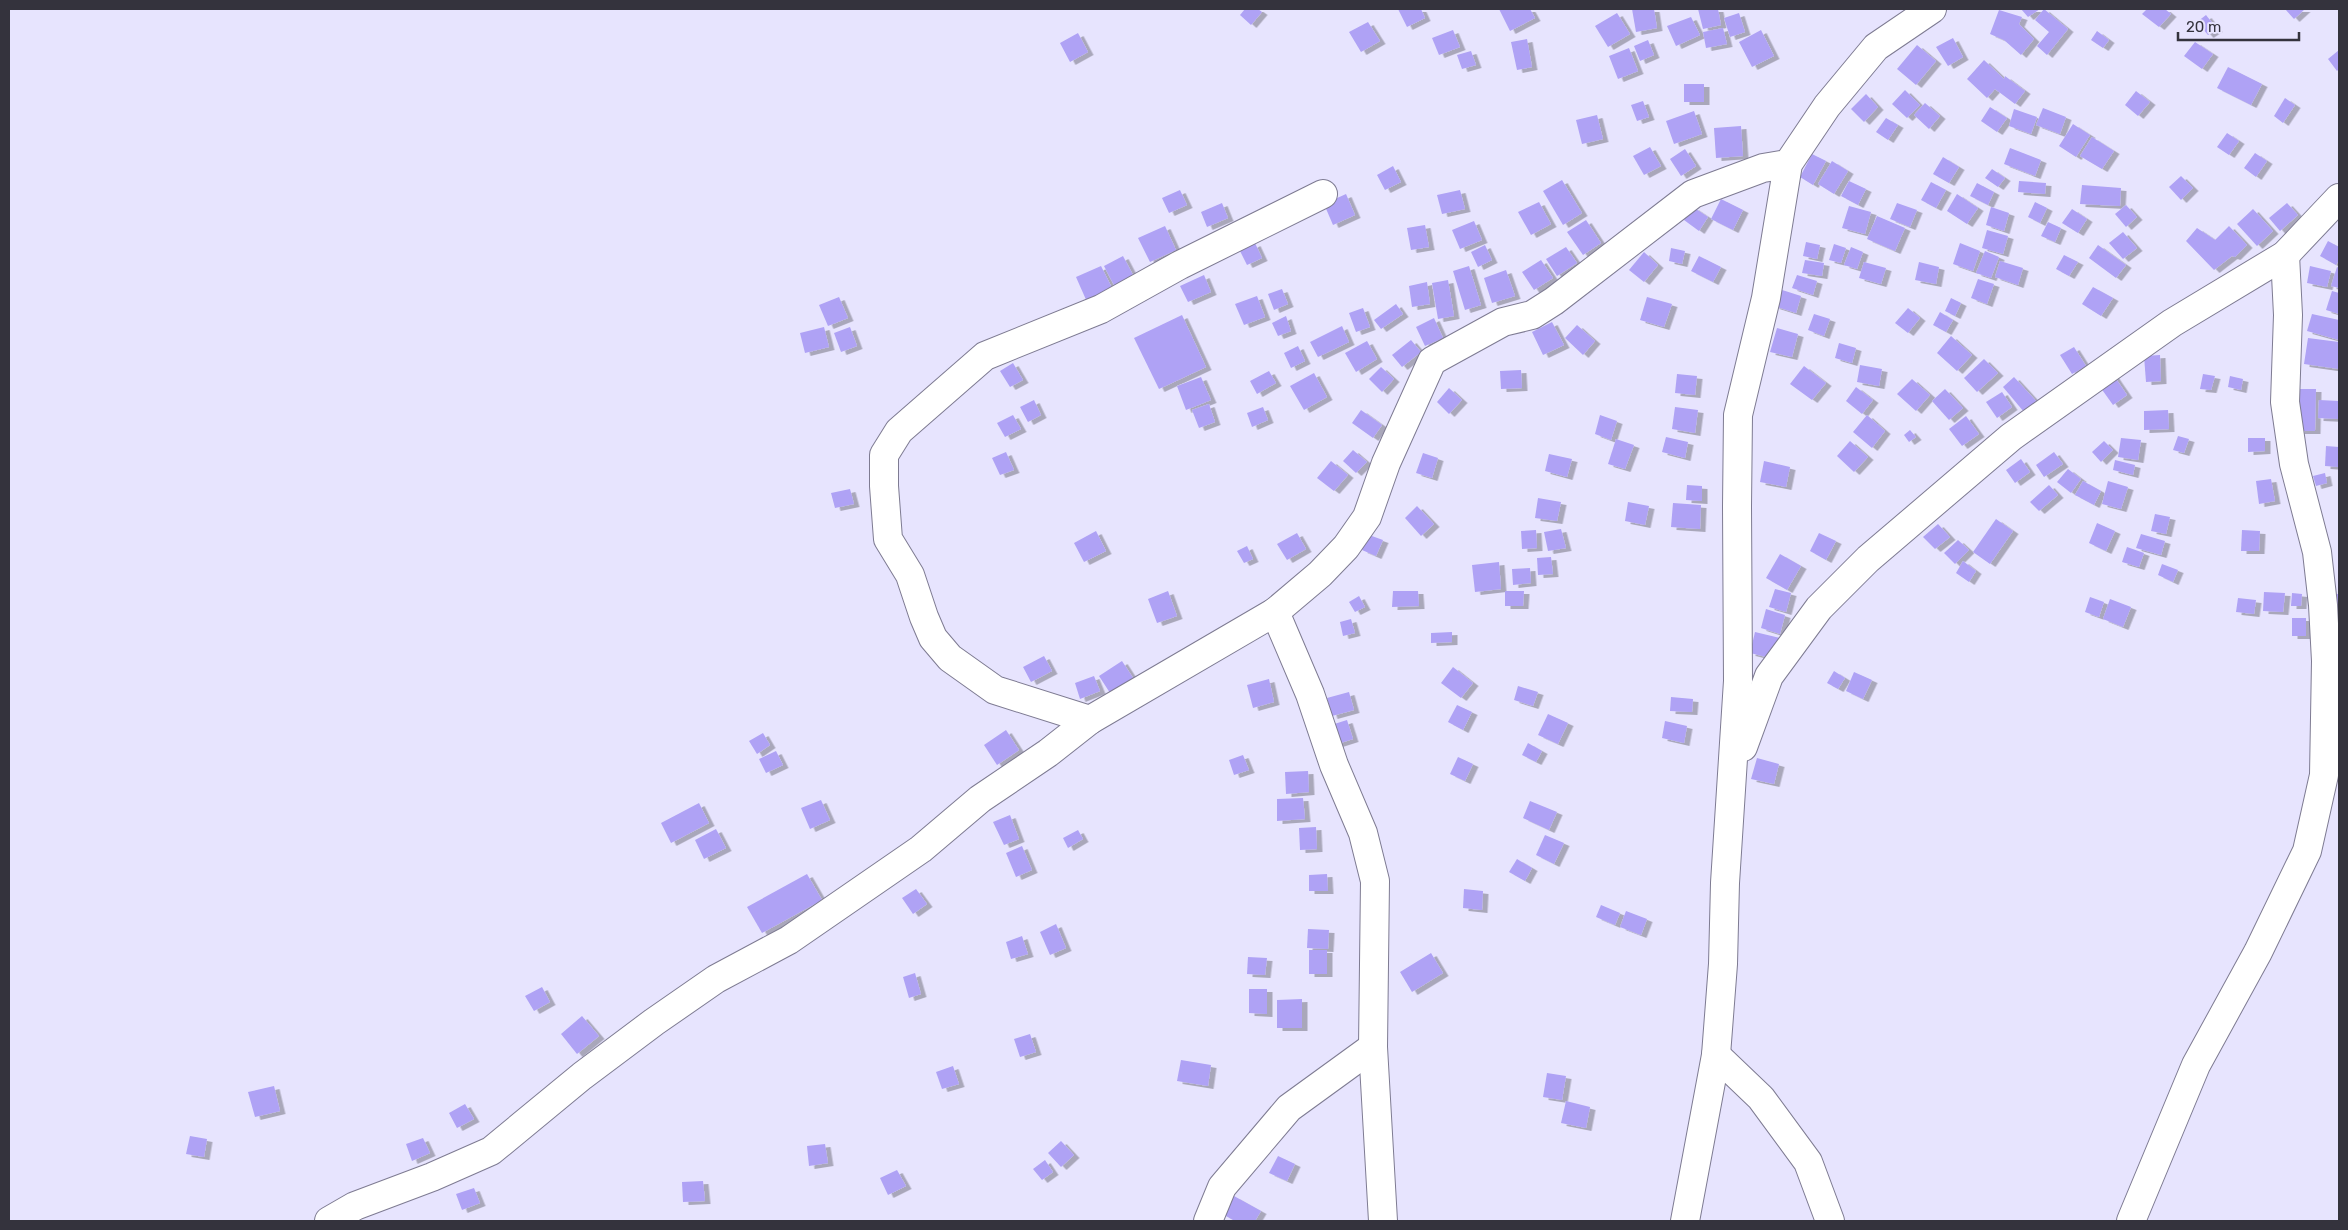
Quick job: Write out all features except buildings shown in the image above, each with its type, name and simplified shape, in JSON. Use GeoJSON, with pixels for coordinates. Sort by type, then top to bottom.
{"type":"FeatureCollection","features":[{"type":"Feature","properties":{"kind":"street"},"geometry":{"type":"LineString","coordinates":[[1685,1221],[1716,1055],[1723,964],[1725,883],[1738,681],[1738,415],[1766,298],[1788,164],[1827,106],[1876,47],[1932,9]]}},
{"type":"Feature","properties":{"kind":"street"},"geometry":{"type":"LineString","coordinates":[[329,1221],[355,1206],[432,1177],[491,1151],[582,1076],[654,1022],[716,979],[789,940],[921,850],[980,799],[1048,753],[1090,720],[1275,612],[1320,574],[1346,547],[1367,517],[1386,463],[1432,361],[1502,322],[1532,315],[1554,301],[1693,194],[1756,170],[1788,164]]}},
{"type":"Feature","properties":{"kind":"street"},"geometry":{"type":"LineString","coordinates":[[1090,720],[995,690],[950,658],[933,638],[910,575],[888,539],[884,455],[899,431],[985,356],[1101,309],[1180,266],[1323,194]]}},
{"type":"Feature","properties":{"kind":"street"},"geometry":{"type":"LineString","coordinates":[[1733,774],[1769,676],[1819,608],[1868,559],[2011,437],[2172,324],[2284,255],[2339,198]]}},
{"type":"Feature","properties":{"kind":"street"},"geometry":{"type":"LineString","coordinates":[[2131,1221],[2196,1065],[2258,952],[2307,851],[2324,776],[2326,661],[2323,605],[2317,552],[2294,464],[2285,402],[2288,315],[2284,255]]}},
{"type":"Feature","properties":{"kind":"street"},"geometry":{"type":"LineString","coordinates":[[1275,612],[1310,694],[1334,765],[1363,833],[1375,881],[1373,1047],[1383,1221]]}},
{"type":"Feature","properties":{"kind":"street"},"geometry":{"type":"LineString","coordinates":[[1208,1221],[1222,1187],[1289,1108],[1373,1047]]}},
{"type":"Feature","properties":{"kind":"street"},"geometry":{"type":"LineString","coordinates":[[1716,1055],[1761,1098],[1808,1162],[1830,1221]]}}]}
